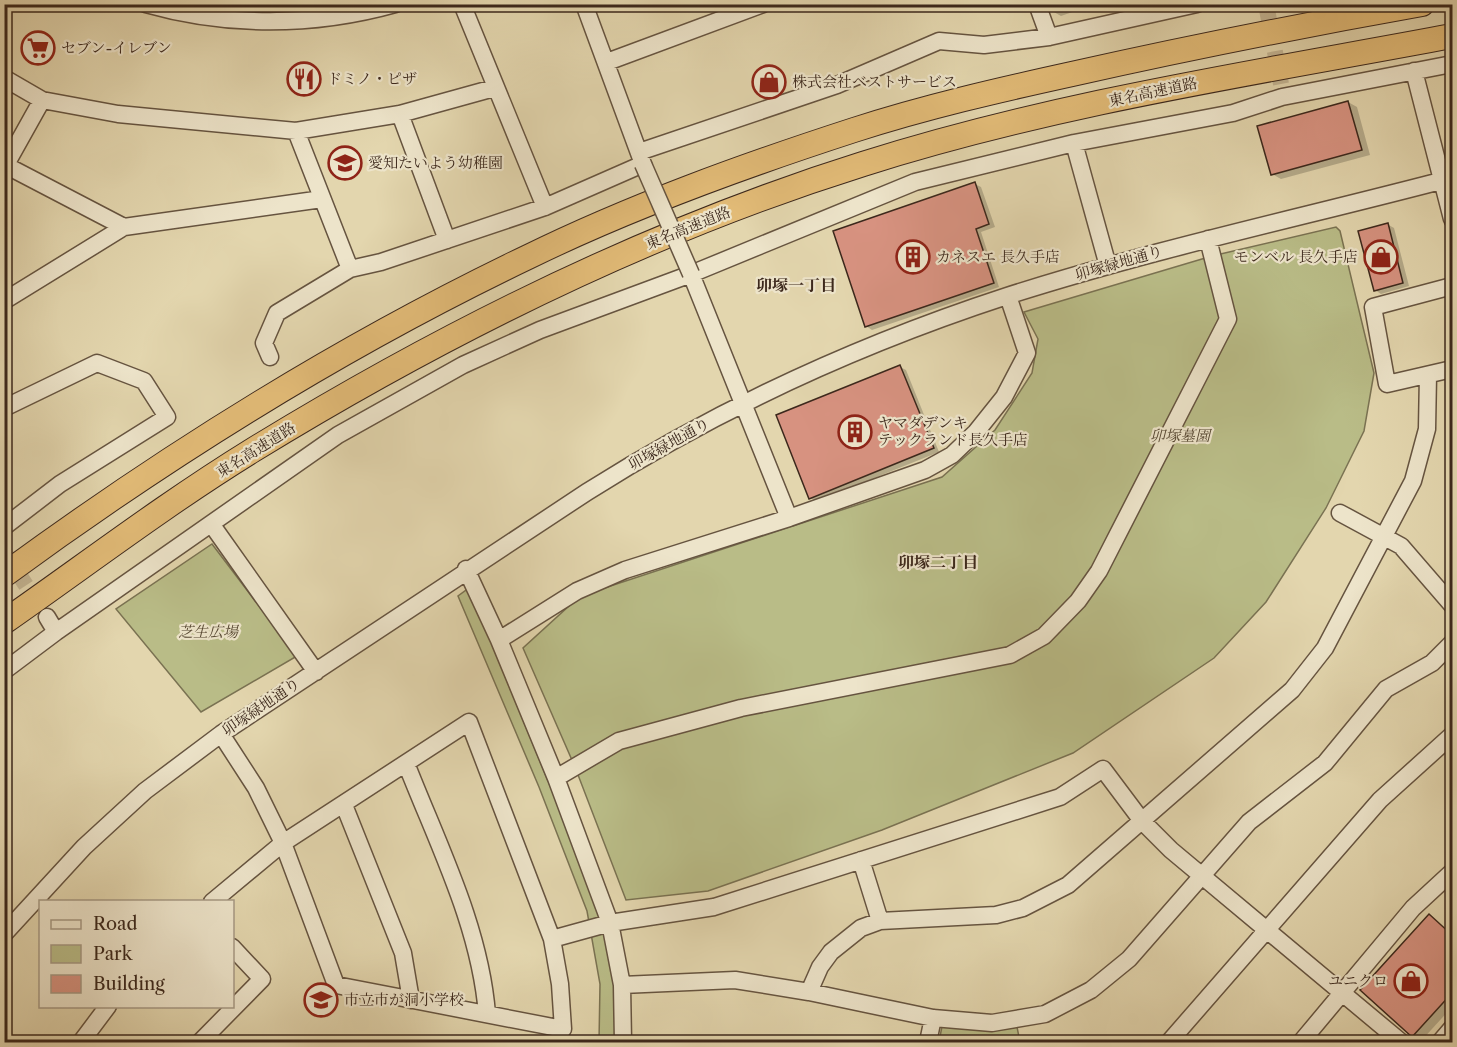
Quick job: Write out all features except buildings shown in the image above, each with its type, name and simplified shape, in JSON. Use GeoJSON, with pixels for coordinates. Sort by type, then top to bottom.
{"type":"FeatureCollection","features":[{"type":"Feature","properties":{"kind":"highway"},"geometry":{"type":"LineString","coordinates":[[4,575],[233,418],[339,356],[521,260],[636,209],[856,129],[978,95],[1222,40],[1422,4]]}},
{"type":"Feature","properties":{"kind":"highway","name":"東名高速道路"},"geometry":{"type":"LineString","coordinates":[[4,621],[250,452],[374,379],[547,290],[640,248],[739,208],[864,163],[977,132],[1225,77],[1452,36]]}},
{"type":"Feature","properties":{"kind":"street"},"geometry":{"type":"LineString","coordinates":[[146,4],[198,18],[266,22],[314,20],[395,4]]}},
{"type":"Feature","properties":{"kind":"street"},"geometry":{"type":"LineString","coordinates":[[462,4],[494,88],[545,207]]}},
{"type":"Feature","properties":{"kind":"street"},"geometry":{"type":"LineString","coordinates":[[584,4],[641,158],[692,274],[789,518]]}},
{"type":"Feature","properties":{"kind":"street"},"geometry":{"type":"LineString","coordinates":[[607,62],[763,4]]}},
{"type":"Feature","properties":{"kind":"street"},"geometry":{"type":"LineString","coordinates":[[1037,4],[1049,37]]}},
{"type":"Feature","properties":{"kind":"street"},"geometry":{"type":"LineString","coordinates":[[270,357],[264,343],[277,313],[350,269],[545,207],[641,158],[837,85],[939,41],[984,45],[1049,37],[1140,11],[1197,4]]}},
{"type":"Feature","properties":{"kind":"street"},"geometry":{"type":"LineString","coordinates":[[4,671],[56,632],[339,435],[462,365],[540,330],[692,274],[915,182],[1074,143],[1233,113],[1281,90],[1452,64]]}},
{"type":"Feature","properties":{"kind":"street"},"geometry":{"type":"LineString","coordinates":[[1414,71],[1447,180],[1452,219]]}},
{"type":"Feature","properties":{"kind":"street"},"geometry":{"type":"LineString","coordinates":[[4,78],[42,100],[118,114],[296,131],[400,114],[494,88]]}},
{"type":"Feature","properties":{"kind":"street"},"geometry":{"type":"LineString","coordinates":[[42,100],[6,167],[124,227]]}},
{"type":"Feature","properties":{"kind":"street"},"geometry":{"type":"LineString","coordinates":[[400,114],[447,240]]}},
{"type":"Feature","properties":{"kind":"street"},"geometry":{"type":"LineString","coordinates":[[296,131],[350,269]]}},
{"type":"Feature","properties":{"kind":"street"},"geometry":{"type":"LineString","coordinates":[[1074,143],[1108,266]]}},
{"type":"Feature","properties":{"kind":"street","name":"卯塚緑地通り"},"geometry":{"type":"LineString","coordinates":[[41,899],[84,847],[145,791],[221,734],[466,569],[642,457],[744,404],[847,356],[924,325],[1008,296],[1208,239],[1447,180]]}},
{"type":"Feature","properties":{"kind":"street"},"geometry":{"type":"LineString","coordinates":[[4,301],[124,227],[322,199]]}},
{"type":"Feature","properties":{"kind":"street"},"geometry":{"type":"LineString","coordinates":[[556,778],[619,741],[741,708],[1010,655],[1044,636],[1078,601],[1099,571],[1228,319],[1208,239]]}},
{"type":"Feature","properties":{"kind":"street"},"geometry":{"type":"LineString","coordinates":[[1452,286],[1373,307],[1387,384],[1452,369]]}},
{"type":"Feature","properties":{"kind":"street"},"geometry":{"type":"LineString","coordinates":[[499,640],[577,591],[625,570],[789,518],[925,470],[952,455],[976,432],[1004,397],[1027,353],[1008,296]]}},
{"type":"Feature","properties":{"kind":"street"},"geometry":{"type":"LineString","coordinates":[[4,408],[97,363],[144,381],[167,417],[60,484],[4,527]]}},
{"type":"Feature","properties":{"kind":"street"},"geometry":{"type":"LineString","coordinates":[[809,992],[820,967],[831,952],[848,937],[880,921],[978,917],[1023,908],[1068,885],[1292,690],[1325,648],[1413,481],[1425,439],[1429,394],[1428,375]]}},
{"type":"Feature","properties":{"kind":"street"},"geometry":{"type":"LineString","coordinates":[[1340,513],[1385,537],[1410,554],[1452,605]]}},
{"type":"Feature","properties":{"kind":"street"},"geometry":{"type":"LineString","coordinates":[[212,525],[316,672]]}},
{"type":"Feature","properties":{"kind":"street"},"geometry":{"type":"LineString","coordinates":[[466,569],[499,640],[556,778],[610,923],[622,985],[622,1042]]}},
{"type":"Feature","properties":{"kind":"street"},"geometry":{"type":"LineString","coordinates":[[47,617],[56,632]]}},
{"type":"Feature","properties":{"kind":"street"},"geometry":{"type":"LineString","coordinates":[[622,985],[735,980],[809,992],[933,1018],[992,1023],[1045,1014],[1091,990],[1130,959],[1249,822],[1325,763],[1386,689],[1432,663],[1452,643]]}},
{"type":"Feature","properties":{"kind":"street"},"geometry":{"type":"LineString","coordinates":[[214,900],[283,843],[344,806],[469,722],[552,939],[560,984],[563,1029],[336,985],[283,843],[256,788],[221,734]]}},
{"type":"Feature","properties":{"kind":"street"},"geometry":{"type":"LineString","coordinates":[[1169,1042],[1380,800],[1452,735]]}},
{"type":"Feature","properties":{"kind":"street"},"geometry":{"type":"LineString","coordinates":[[406,763],[472,932],[484,975],[487,1014]]}},
{"type":"Feature","properties":{"kind":"street"},"geometry":{"type":"LineString","coordinates":[[552,939],[610,923],[714,907],[1060,797],[1103,769],[1142,821],[1267,931],[1401,1042]]}},
{"type":"Feature","properties":{"kind":"street"},"geometry":{"type":"LineString","coordinates":[[344,806],[403,953],[411,1000]]}},
{"type":"Feature","properties":{"kind":"street"},"geometry":{"type":"LineString","coordinates":[[861,860],[880,921]]}},
{"type":"Feature","properties":{"kind":"street"},"geometry":{"type":"LineString","coordinates":[[1300,1042],[1413,908],[1452,872]]}},
{"type":"Feature","properties":{"kind":"street","name":"卯塚緑地通り"},"geometry":{"type":"LineString","coordinates":[[4,934],[39,901]]}},
{"type":"Feature","properties":{"kind":"street"},"geometry":{"type":"LineString","coordinates":[[234,949],[262,979],[234,1007]]}},
{"type":"Feature","properties":{"kind":"street"},"geometry":{"type":"LineString","coordinates":[[81,1042],[106,1008]]}},
{"type":"Feature","properties":{"kind":"street"},"geometry":{"type":"LineString","coordinates":[[200,1042],[233,1008]]}},
{"type":"Feature","properties":{"kind":"street"},"geometry":{"type":"LineString","coordinates":[[928,1042],[933,1018]]}},
{"type":"Feature","properties":{"kind":"street"},"geometry":{"type":"LineString","coordinates":[[1440,1042],[1452,1028]]}},
{"type":"Feature","properties":{"kind":"green space","name":"卯塚墓園"},"geometry":{"type":"Polygon","coordinates":[[[1336,227],[1340,231],[1374,373],[1364,431],[1326,508],[1266,602],[1214,658],[1073,753],[882,830],[708,891],[626,900],[575,767],[523,648],[580,596],[942,477],[995,430],[1032,373],[1038,339],[1024,312],[1212,256],[1336,227]]]}},
{"type":"Feature","properties":{"kind":"green space","name":"芝生広場"},"geometry":{"type":"Polygon","coordinates":[[[212,544],[297,656],[201,712],[116,609],[212,544]]]}},
{"type":"Feature","properties":{"kind":"green space"},"geometry":{"type":"Polygon","coordinates":[[[469,588],[601,910],[616,984],[615,1042],[599,1042],[600,984],[587,911],[539,787],[458,596],[469,588]]]}},
{"type":"Feature","properties":{"kind":"green space"},"geometry":{"type":"Polygon","coordinates":[[[943,1021],[1016,1022],[1020,1042],[939,1042],[943,1021]]]}},
{"type":"Feature","properties":{"kind":"tunnel"},"geometry":{"type":"LineString","coordinates":[[1266,4],[1281,84]]}},
{"type":"Feature","properties":{"kind":"tunnel"},"geometry":{"type":"LineString","coordinates":[[4,552],[47,617]]}},
{"type":"Feature","properties":{"kind":"place","name":"セブン-イレブン"},"geometry":{"type":"Point","coordinates":[38,48]}},
{"type":"Feature","properties":{"kind":"place","name":"ドミノ・ピザ"},"geometry":{"type":"Point","coordinates":[304,79]}},
{"type":"Feature","properties":{"kind":"place","name":"株式会社ベストサービス"},"geometry":{"type":"Point","coordinates":[769,82]}},
{"type":"Feature","properties":{"kind":"place","name":"愛知たいよう幼稚園"},"geometry":{"type":"Point","coordinates":[345,163]}},
{"type":"Feature","properties":{"kind":"place","name":"カネスエ 長久手店"},"geometry":{"type":"Point","coordinates":[913,257]}},
{"type":"Feature","properties":{"kind":"place","name":"モンベル 長久手店"},"geometry":{"type":"Point","coordinates":[1381,257]}},
{"type":"Feature","properties":{"kind":"place","name":"ヤマダデンキ テックランド長久手店"},"geometry":{"type":"Point","coordinates":[855,432]}},
{"type":"Feature","properties":{"kind":"place","name":"ユニクロ"},"geometry":{"type":"Point","coordinates":[1411,981]}},
{"type":"Feature","properties":{"kind":"place","name":"市立市が洞小学校"},"geometry":{"type":"Point","coordinates":[321,1000]}},
{"type":"Feature","properties":{"kind":"district","name":"卯塚一丁目"},"geometry":{"type":"Point","coordinates":[796,285]}},
{"type":"Feature","properties":{"kind":"district","name":"卯塚二丁目"},"geometry":{"type":"Point","coordinates":[938,562]}}]}
